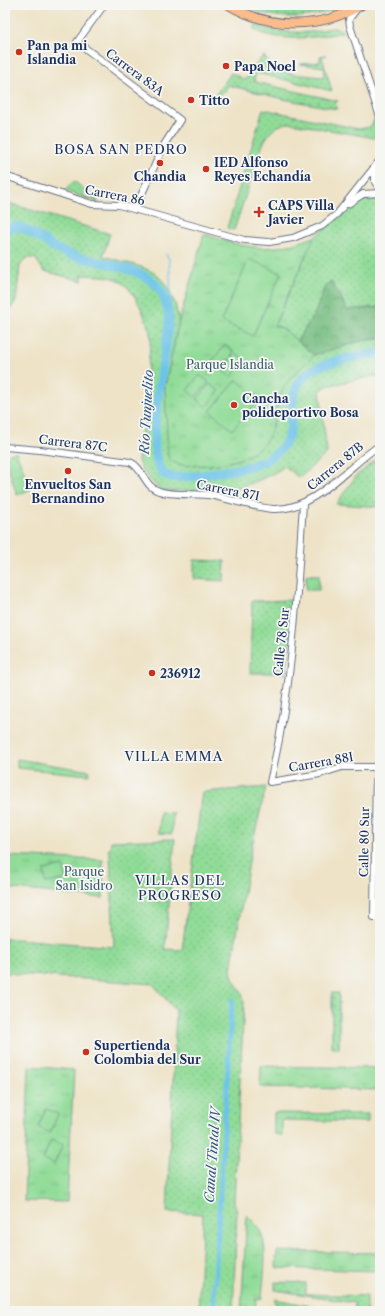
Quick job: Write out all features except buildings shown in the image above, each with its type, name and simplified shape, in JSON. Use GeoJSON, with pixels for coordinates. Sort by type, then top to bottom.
{"type":"FeatureCollection","features":[{"type":"Feature","properties":{"kind":"main road"},"geometry":{"type":"LineString","coordinates":[[229,5],[248,15],[272,22],[298,24],[333,18],[361,5]]}},
{"type":"Feature","properties":{"kind":"street","name":"Carrera 83A"},"geometry":{"type":"LineString","coordinates":[[104,5],[77,42],[180,120],[164,145],[135,209]]}},
{"type":"Feature","properties":{"kind":"street"},"geometry":{"type":"LineString","coordinates":[[361,5],[351,15],[349,21],[380,117]]}},
{"type":"Feature","properties":{"kind":"street"},"geometry":{"type":"LineString","coordinates":[[337,214],[380,162]]}},
{"type":"Feature","properties":{"kind":"street"},"geometry":{"type":"LineString","coordinates":[[337,214],[356,197],[380,192],[375,182],[375,168]]}},
{"type":"Feature","properties":{"kind":"street","name":"Carrera 86"},"geometry":{"type":"LineString","coordinates":[[5,176],[92,204],[115,204],[244,240],[269,242],[293,238],[312,232],[337,214]]}},
{"type":"Feature","properties":{"kind":"street","name":"Carrera 87B"},"geometry":{"type":"LineString","coordinates":[[303,504],[314,498],[380,445]]}},
{"type":"Feature","properties":{"kind":"street","name":"Carrera 87C"},"geometry":{"type":"LineString","coordinates":[[5,447],[121,460],[136,465],[150,486]]}},
{"type":"Feature","properties":{"kind":"street","name":"Carrera 87I"},"geometry":{"type":"LineString","coordinates":[[150,486],[163,492],[209,495],[274,509],[289,508],[303,504]]}},
{"type":"Feature","properties":{"kind":"street","name":"Calle 78 Sur"},"geometry":{"type":"LineString","coordinates":[[270,782],[290,665],[303,504]]}},
{"type":"Feature","properties":{"kind":"street","name":"Carrera 88I"},"geometry":{"type":"LineString","coordinates":[[270,782],[320,774],[342,767],[376,767]]}},
{"type":"Feature","properties":{"kind":"street","name":"Calle 80 Sur"},"geometry":{"type":"LineString","coordinates":[[376,767],[377,917]]}},
{"type":"Feature","properties":{"kind":"green space"},"geometry":{"type":"Polygon","coordinates":[[[241,5],[259,5],[286,9],[308,5],[346,5],[320,14],[294,17],[267,14],[241,5]]]}},
{"type":"Feature","properties":{"kind":"green space"},"geometry":{"type":"Polygon","coordinates":[[[256,25],[288,32],[311,32],[335,28],[343,32],[322,36],[285,38],[273,36],[254,29],[256,25]]]}},
{"type":"Feature","properties":{"kind":"green space"},"geometry":{"type":"Polygon","coordinates":[[[326,55],[322,57],[332,91],[257,73],[254,79],[255,82],[338,101],[335,103],[337,109],[283,99],[228,85],[225,91],[214,97],[231,73],[245,80],[264,56],[267,60],[267,67],[292,74],[323,77],[325,70],[324,67],[300,64],[320,62],[320,56],[326,55]]]}},
{"type":"Feature","properties":{"kind":"green space"},"geometry":{"type":"Polygon","coordinates":[[[263,109],[359,129],[370,127],[375,119],[380,139],[291,123],[286,123],[277,127],[270,133],[263,144],[234,230],[227,228],[263,109]]]}},
{"type":"Feature","properties":{"kind":"green space"},"geometry":{"type":"Polygon","coordinates":[[[74,181],[85,190],[83,196],[90,198],[93,196],[99,203],[65,191],[74,181]]]}},
{"type":"Feature","properties":{"kind":"green space"},"geometry":{"type":"Polygon","coordinates":[[[377,198],[380,200],[380,307],[347,310],[339,293],[322,297],[315,313],[297,341],[282,328],[274,326],[314,237],[359,203],[365,200],[377,198]]]}},
{"type":"Feature","properties":{"kind":"green space"},"geometry":{"type":"Polygon","coordinates":[[[8,203],[110,234],[103,256],[142,267],[156,274],[164,282],[175,303],[179,321],[165,387],[181,465],[219,464],[245,457],[255,450],[264,441],[271,430],[278,400],[282,390],[298,370],[315,354],[330,348],[347,344],[380,339],[380,376],[373,376],[327,386],[320,391],[327,453],[299,478],[285,466],[259,480],[231,489],[229,495],[203,491],[164,491],[158,488],[143,472],[138,461],[151,338],[147,322],[139,304],[129,289],[116,279],[103,276],[82,275],[82,281],[44,271],[35,258],[26,258],[20,266],[16,301],[5,317],[5,207],[8,203]]]}},
{"type":"Feature","properties":{"kind":"green space","name":"Parque Islandia"},"geometry":{"type":"Polygon","coordinates":[[[204,234],[234,243],[259,248],[284,246],[314,237],[274,326],[282,328],[314,355],[292,376],[282,391],[271,430],[265,441],[257,450],[246,457],[220,464],[181,465],[173,462],[168,457],[165,387],[179,321],[204,234]]]}},
{"type":"Feature","properties":{"kind":"green space"},"geometry":{"type":"Polygon","coordinates":[[[249,259],[281,273],[253,336],[221,321],[249,259]]]}},
{"type":"Feature","properties":{"kind":"green space"},"geometry":{"type":"Polygon","coordinates":[[[331,281],[347,310],[380,307],[380,339],[365,340],[314,355],[297,341],[315,313],[325,286],[331,281]]]}},
{"type":"Feature","properties":{"kind":"green space"},"geometry":{"type":"Polygon","coordinates":[[[225,345],[234,352],[221,368],[212,361],[225,345]]]}},
{"type":"Feature","properties":{"kind":"green space"},"geometry":{"type":"Polygon","coordinates":[[[236,353],[245,360],[231,377],[222,370],[236,353]]]}},
{"type":"Feature","properties":{"kind":"green space"},"geometry":{"type":"Polygon","coordinates":[[[200,375],[209,382],[195,397],[187,390],[200,375]]]}},
{"type":"Feature","properties":{"kind":"green space","name":"Cancha polideportivo Bosa"},"geometry":{"type":"Polygon","coordinates":[[[237,380],[259,399],[232,430],[210,411],[237,380]]]}},
{"type":"Feature","properties":{"kind":"green space"},"geometry":{"type":"Polygon","coordinates":[[[210,384],[219,391],[206,407],[197,399],[210,384]]]}},
{"type":"Feature","properties":{"kind":"green space"},"geometry":{"type":"Polygon","coordinates":[[[16,452],[31,489],[17,495],[6,461],[9,455],[16,452]]]}},
{"type":"Feature","properties":{"kind":"green space"},"geometry":{"type":"Polygon","coordinates":[[[380,456],[380,507],[336,504],[356,476],[380,456]]]}},
{"type":"Feature","properties":{"kind":"green space"},"geometry":{"type":"Polygon","coordinates":[[[194,560],[225,561],[224,581],[194,579],[194,560]]]}},
{"type":"Feature","properties":{"kind":"green space"},"geometry":{"type":"Polygon","coordinates":[[[306,575],[319,575],[319,590],[306,590],[306,575]]]}},
{"type":"Feature","properties":{"kind":"green space"},"geometry":{"type":"Polygon","coordinates":[[[292,600],[286,673],[250,673],[252,601],[292,600]]]}},
{"type":"Feature","properties":{"kind":"green space"},"geometry":{"type":"Polygon","coordinates":[[[17,759],[90,771],[89,775],[17,768],[17,759]]]}},
{"type":"Feature","properties":{"kind":"green space"},"geometry":{"type":"Polygon","coordinates":[[[266,787],[251,850],[231,969],[233,977],[242,993],[244,1002],[234,1202],[237,1211],[233,1311],[198,1311],[203,1214],[167,1212],[176,1011],[153,984],[5,973],[5,938],[114,947],[110,854],[108,850],[110,850],[111,841],[175,839],[165,949],[182,950],[202,792],[266,787]]]}},
{"type":"Feature","properties":{"kind":"green space"},"geometry":{"type":"Polygon","coordinates":[[[160,812],[173,813],[172,834],[159,833],[160,812]]]}},
{"type":"Feature","properties":{"kind":"green space","name":"Parque San Isidro"},"geometry":{"type":"Polygon","coordinates":[[[5,856],[103,860],[103,898],[5,888],[5,856]]]}},
{"type":"Feature","properties":{"kind":"green space"},"geometry":{"type":"Polygon","coordinates":[[[63,866],[67,879],[46,883],[44,870],[63,866]]]}},
{"type":"Feature","properties":{"kind":"green space"},"geometry":{"type":"Polygon","coordinates":[[[332,993],[339,993],[339,1048],[332,1048],[332,993]]]}},
{"type":"Feature","properties":{"kind":"green space"},"geometry":{"type":"Polygon","coordinates":[[[29,1066],[74,1070],[67,1202],[24,1201],[29,1066]]]}},
{"type":"Feature","properties":{"kind":"green space"},"geometry":{"type":"Polygon","coordinates":[[[261,1066],[380,1068],[380,1090],[260,1087],[261,1066]]]}},
{"type":"Feature","properties":{"kind":"green space"},"geometry":{"type":"Polygon","coordinates":[[[46,1109],[58,1114],[50,1133],[38,1127],[46,1109]]]}},
{"type":"Feature","properties":{"kind":"green space"},"geometry":{"type":"Polygon","coordinates":[[[274,1113],[368,1114],[368,1122],[282,1120],[282,1135],[274,1134],[274,1113]]]}},
{"type":"Feature","properties":{"kind":"green space"},"geometry":{"type":"Polygon","coordinates":[[[51,1140],[63,1145],[54,1164],[43,1159],[51,1140]]]}},
{"type":"Feature","properties":{"kind":"green space"},"geometry":{"type":"Polygon","coordinates":[[[247,1215],[256,1224],[261,1232],[265,1250],[262,1299],[256,1299],[255,1311],[241,1311],[247,1215]]]}},
{"type":"Feature","properties":{"kind":"green space"},"geometry":{"type":"Polygon","coordinates":[[[277,1251],[380,1253],[380,1271],[276,1268],[277,1251]]]}},
{"type":"Feature","properties":{"kind":"green space"},"geometry":{"type":"Polygon","coordinates":[[[275,1282],[306,1283],[306,1293],[308,1294],[367,1296],[367,1311],[354,1311],[355,1303],[275,1290],[275,1282]]]}},
{"type":"Feature","properties":{"kind":"green space"},"geometry":{"type":"Polygon","coordinates":[[[275,1299],[337,1311],[315,1311],[275,1304],[275,1299]]]}},
{"type":"Feature","properties":{"kind":"waterway","name":"Río Tunjuelito"},"geometry":{"type":"LineString","coordinates":[[5,234],[12,227],[20,227],[31,232],[63,252],[130,270],[142,275],[153,282],[161,291],[169,318],[157,403],[155,450],[159,467],[168,476],[186,477],[200,475],[237,469],[255,465],[264,461],[279,450],[288,437],[291,427],[292,406],[295,390],[299,382],[305,376],[319,367],[337,361],[371,354],[380,354]]}},
{"type":"Feature","properties":{"kind":"waterway"},"geometry":{"type":"LineString","coordinates":[[166,254],[169,259],[171,298],[169,318]]}},
{"type":"Feature","properties":{"kind":"waterway","name":"Canal Tintal IV"},"geometry":{"type":"LineString","coordinates":[[213,1311],[232,1000]]}},
{"type":"Feature","properties":{"kind":"place","name":"Pan pa mi Islandia"},"geometry":{"type":"Point","coordinates":[19,52]}},
{"type":"Feature","properties":{"kind":"place","name":"Papa Noel"},"geometry":{"type":"Point","coordinates":[226,66]}},
{"type":"Feature","properties":{"kind":"place","name":"Titto"},"geometry":{"type":"Point","coordinates":[191,100]}},
{"type":"Feature","properties":{"kind":"place","name":"Chandia"},"geometry":{"type":"Point","coordinates":[160,163]}},
{"type":"Feature","properties":{"kind":"place","name":"IED Alfonso Reyes Echandía"},"geometry":{"type":"Point","coordinates":[206,169]}},
{"type":"Feature","properties":{"kind":"place","name":"CAPS Villa Javier"},"geometry":{"type":"Point","coordinates":[259,212]}},
{"type":"Feature","properties":{"kind":"place","name":"Cancha polideportivo Bosa"},"geometry":{"type":"Point","coordinates":[234,405]}},
{"type":"Feature","properties":{"kind":"place","name":"Envueltos San Bernandino"},"geometry":{"type":"Point","coordinates":[68,471]}},
{"type":"Feature","properties":{"kind":"place","name":"236912"},"geometry":{"type":"Point","coordinates":[152,673]}},
{"type":"Feature","properties":{"kind":"place","name":"Supertienda Colombia del Sur"},"geometry":{"type":"Point","coordinates":[86,1052]}},
{"type":"Feature","properties":{"kind":"district","name":"BOSA SAN PEDRO"},"geometry":{"type":"Point","coordinates":[121,149]}},
{"type":"Feature","properties":{"kind":"district","name":"VILLA EMMA"},"geometry":{"type":"Point","coordinates":[174,756]}},
{"type":"Feature","properties":{"kind":"district","name":"VILLAS DEL PROGRESO"},"geometry":{"type":"Point","coordinates":[180,888]}}]}
